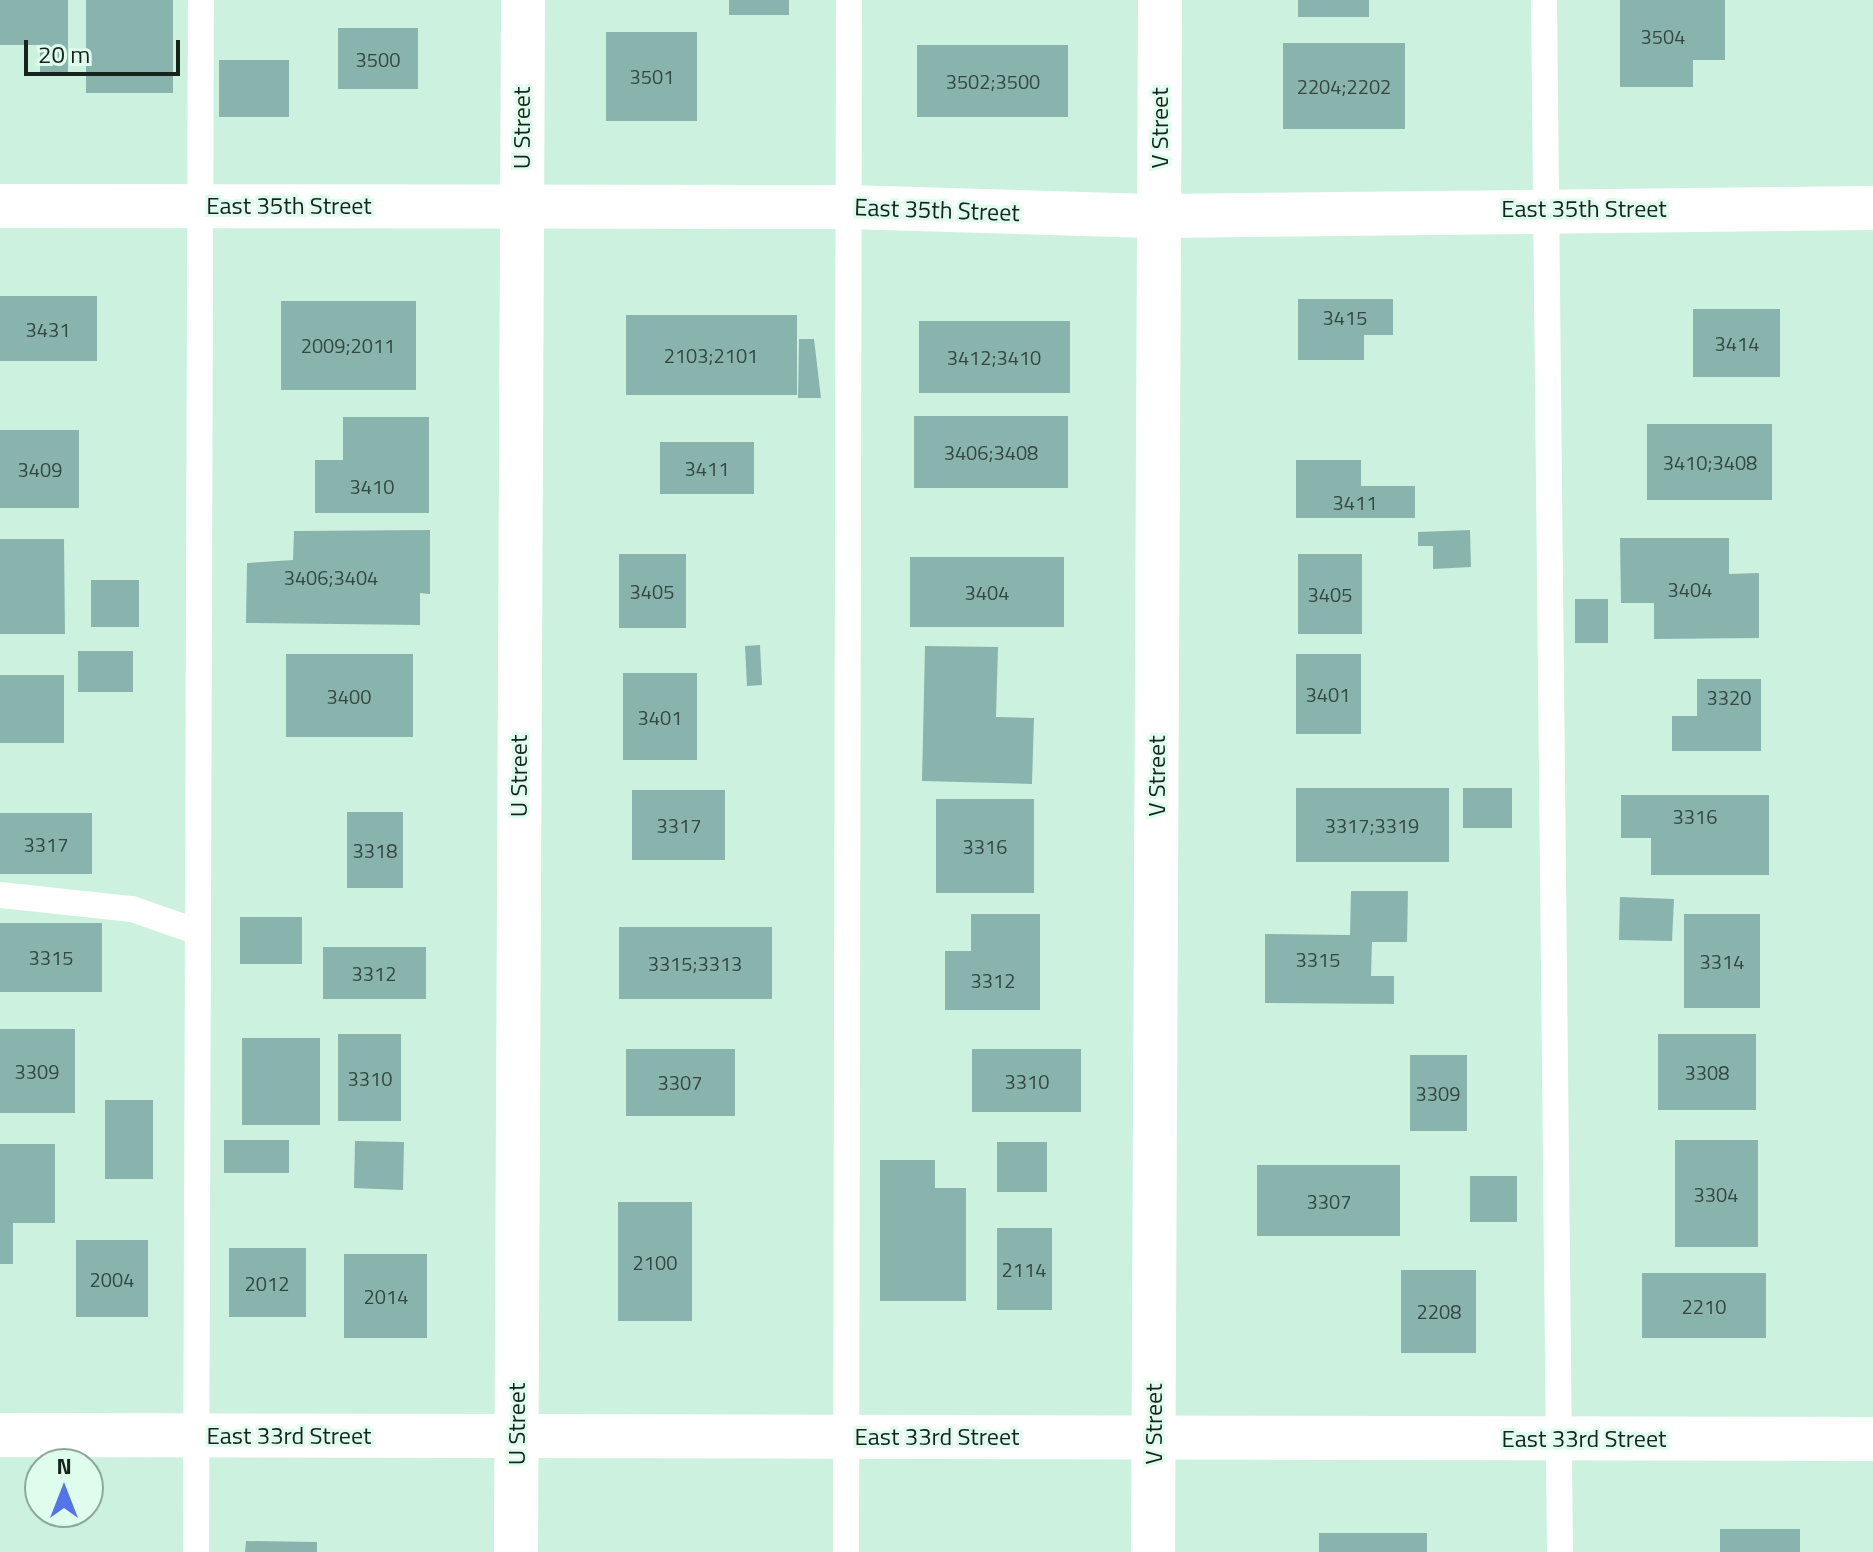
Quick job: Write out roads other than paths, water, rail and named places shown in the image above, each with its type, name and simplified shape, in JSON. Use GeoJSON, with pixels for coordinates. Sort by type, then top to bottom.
{"type":"FeatureCollection","features":[{"type":"Feature","properties":{"kind":"street","name":"U Street"},"geometry":{"type":"LineString","coordinates":[[516,1552],[523,0]]}},
{"type":"Feature","properties":{"kind":"street","name":"V Street"},"geometry":{"type":"LineString","coordinates":[[1153,1552],[1160,0]]}},
{"type":"Feature","properties":{"kind":"street","name":"East 35th Street"},"geometry":{"type":"LineString","coordinates":[[0,206],[848,207],[1159,216],[1547,208],[1873,208]]}},
{"type":"Feature","properties":{"kind":"street","name":"East 33rd Street"},"geometry":{"type":"LineString","coordinates":[[0,1435],[1873,1439]]}},
{"type":"Feature","properties":{"kind":"lane"},"geometry":{"type":"LineString","coordinates":[[196,1552],[201,0]]}},
{"type":"Feature","properties":{"kind":"lane"},"geometry":{"type":"LineString","coordinates":[[846,1552],[849,0]]}},
{"type":"Feature","properties":{"kind":"lane"},"geometry":{"type":"LineString","coordinates":[[1544,0],[1560,1552]]}},
{"type":"Feature","properties":{"kind":"lane"},"geometry":{"type":"LineString","coordinates":[[0,895],[132,909],[198,932]]}}]}
